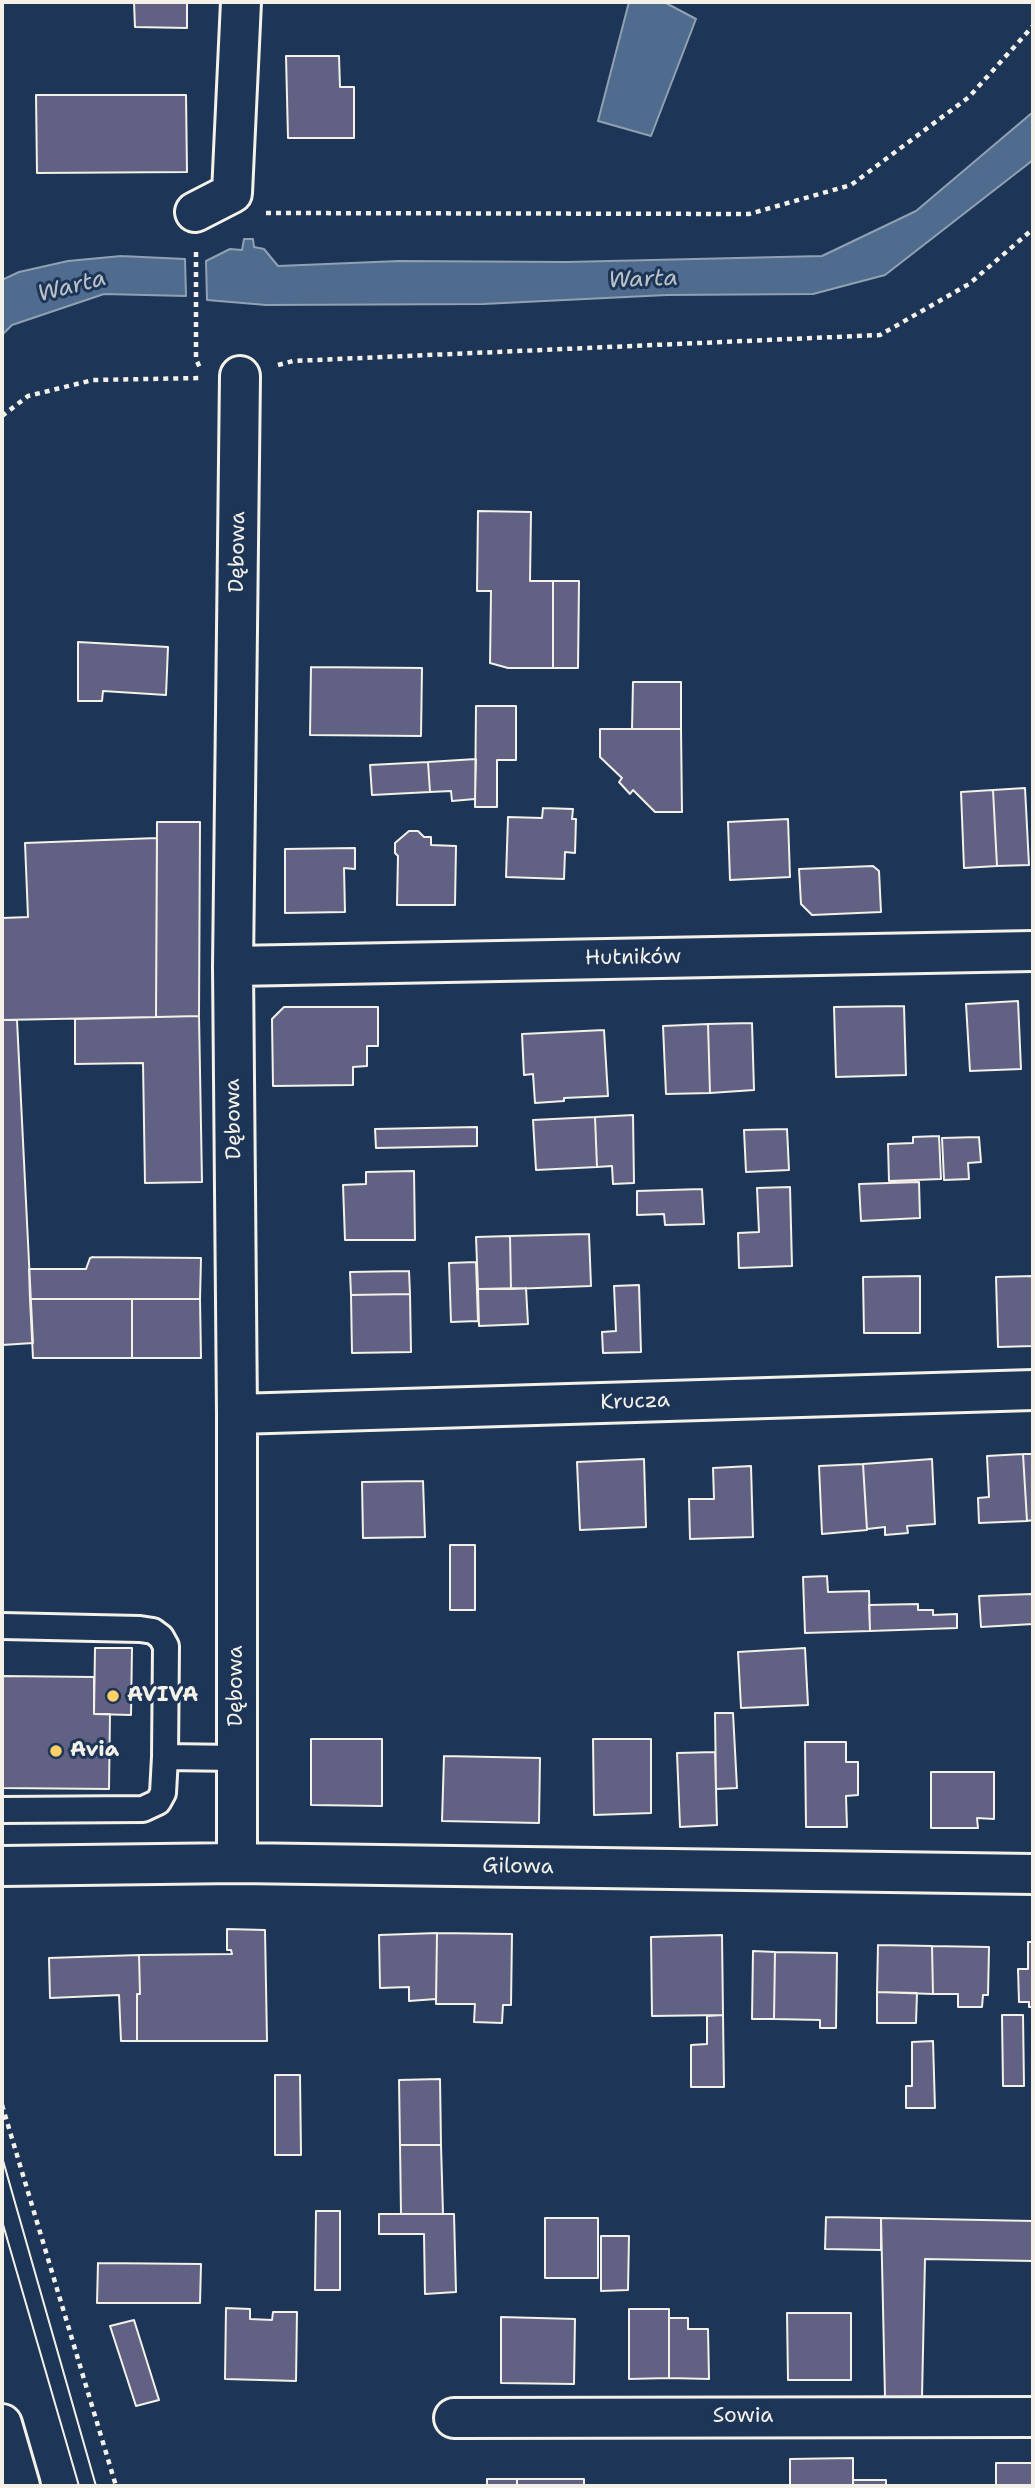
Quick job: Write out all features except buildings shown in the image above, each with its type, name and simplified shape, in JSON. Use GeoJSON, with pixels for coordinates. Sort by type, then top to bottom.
{"type":"FeatureCollection","features":[{"type":"Feature","properties":{"kind":"street"},"geometry":{"type":"LineString","coordinates":[[195,212],[232,193],[241,2]]}},
{"type":"Feature","properties":{"kind":"street","name":"Dębowa"},"geometry":{"type":"LineString","coordinates":[[237,1863],[233,966],[240,376]]}},
{"type":"Feature","properties":{"kind":"street","name":"Hutników"},"geometry":{"type":"LineString","coordinates":[[233,966],[1033,951]]}},
{"type":"Feature","properties":{"kind":"street","name":"Krucza"},"geometry":{"type":"LineString","coordinates":[[237,1414],[1033,1390]]}},
{"type":"Feature","properties":{"kind":"street","name":"Gilowa"},"geometry":{"type":"LineString","coordinates":[[2,1866],[237,1863],[1033,1874]]}},
{"type":"Feature","properties":{"kind":"street","name":"Sowia"},"geometry":{"type":"LineString","coordinates":[[454,2418],[1033,2417]]}},
{"type":"Feature","properties":{"kind":"street"},"geometry":{"type":"LineString","coordinates":[[2,2424],[20,2486]]}},
{"type":"Feature","properties":{"kind":"lane"},"geometry":{"type":"LineString","coordinates":[[2,1626],[140,1629],[153,1631],[161,1637],[166,1646],[165,1757],[163,1793],[158,1802],[151,1807],[2,1811]]}},
{"type":"Feature","properties":{"kind":"lane"},"geometry":{"type":"LineString","coordinates":[[165,1757],[237,1758]]}},
{"type":"Feature","properties":{"kind":"path"},"geometry":{"type":"LineString","coordinates":[[265,212],[749,214],[851,185],[969,97],[1033,26]]}},
{"type":"Feature","properties":{"kind":"path"},"geometry":{"type":"LineString","coordinates":[[195,212],[196,359]]}},
{"type":"Feature","properties":{"kind":"path"},"geometry":{"type":"LineString","coordinates":[[2,416],[28,396],[93,380],[240,376],[293,361],[880,334],[969,284],[1033,229]]}},
{"type":"Feature","properties":{"kind":"path"},"geometry":{"type":"LineString","coordinates":[[2,2105],[116,2486]]}},
{"type":"Feature","properties":{"kind":"water"},"geometry":{"type":"Polygon","coordinates":[[[629,2],[664,2],[696,19],[651,136],[598,121],[629,2]]]}},
{"type":"Feature","properties":{"kind":"water","name":"Warta"},"geometry":{"type":"Polygon","coordinates":[[[1033,112],[1033,160],[885,275],[813,294],[667,295],[483,304],[266,305],[207,300],[206,261],[230,249],[242,250],[244,239],[253,239],[254,247],[264,249],[278,266],[399,261],[567,262],[822,256],[916,211],[1033,112]]]}},
{"type":"Feature","properties":{"kind":"water","name":"Warta"},"geometry":{"type":"Polygon","coordinates":[[[121,256],[185,259],[186,296],[104,294],[12,325],[2,335],[2,280],[19,272],[68,261],[121,256]]]}},
{"type":"Feature","properties":{"kind":"tram line"},"geometry":{"type":"LineString","coordinates":[[2,2157],[96,2486]]}},
{"type":"Feature","properties":{"kind":"tram line"},"geometry":{"type":"LineString","coordinates":[[2,2221],[79,2486]]}},
{"type":"Feature","properties":{"kind":"place","name":"AVIVA"},"geometry":{"type":"Point","coordinates":[113,1696]}},
{"type":"Feature","properties":{"kind":"place","name":"Avia"},"geometry":{"type":"Point","coordinates":[56,1751]}}]}
